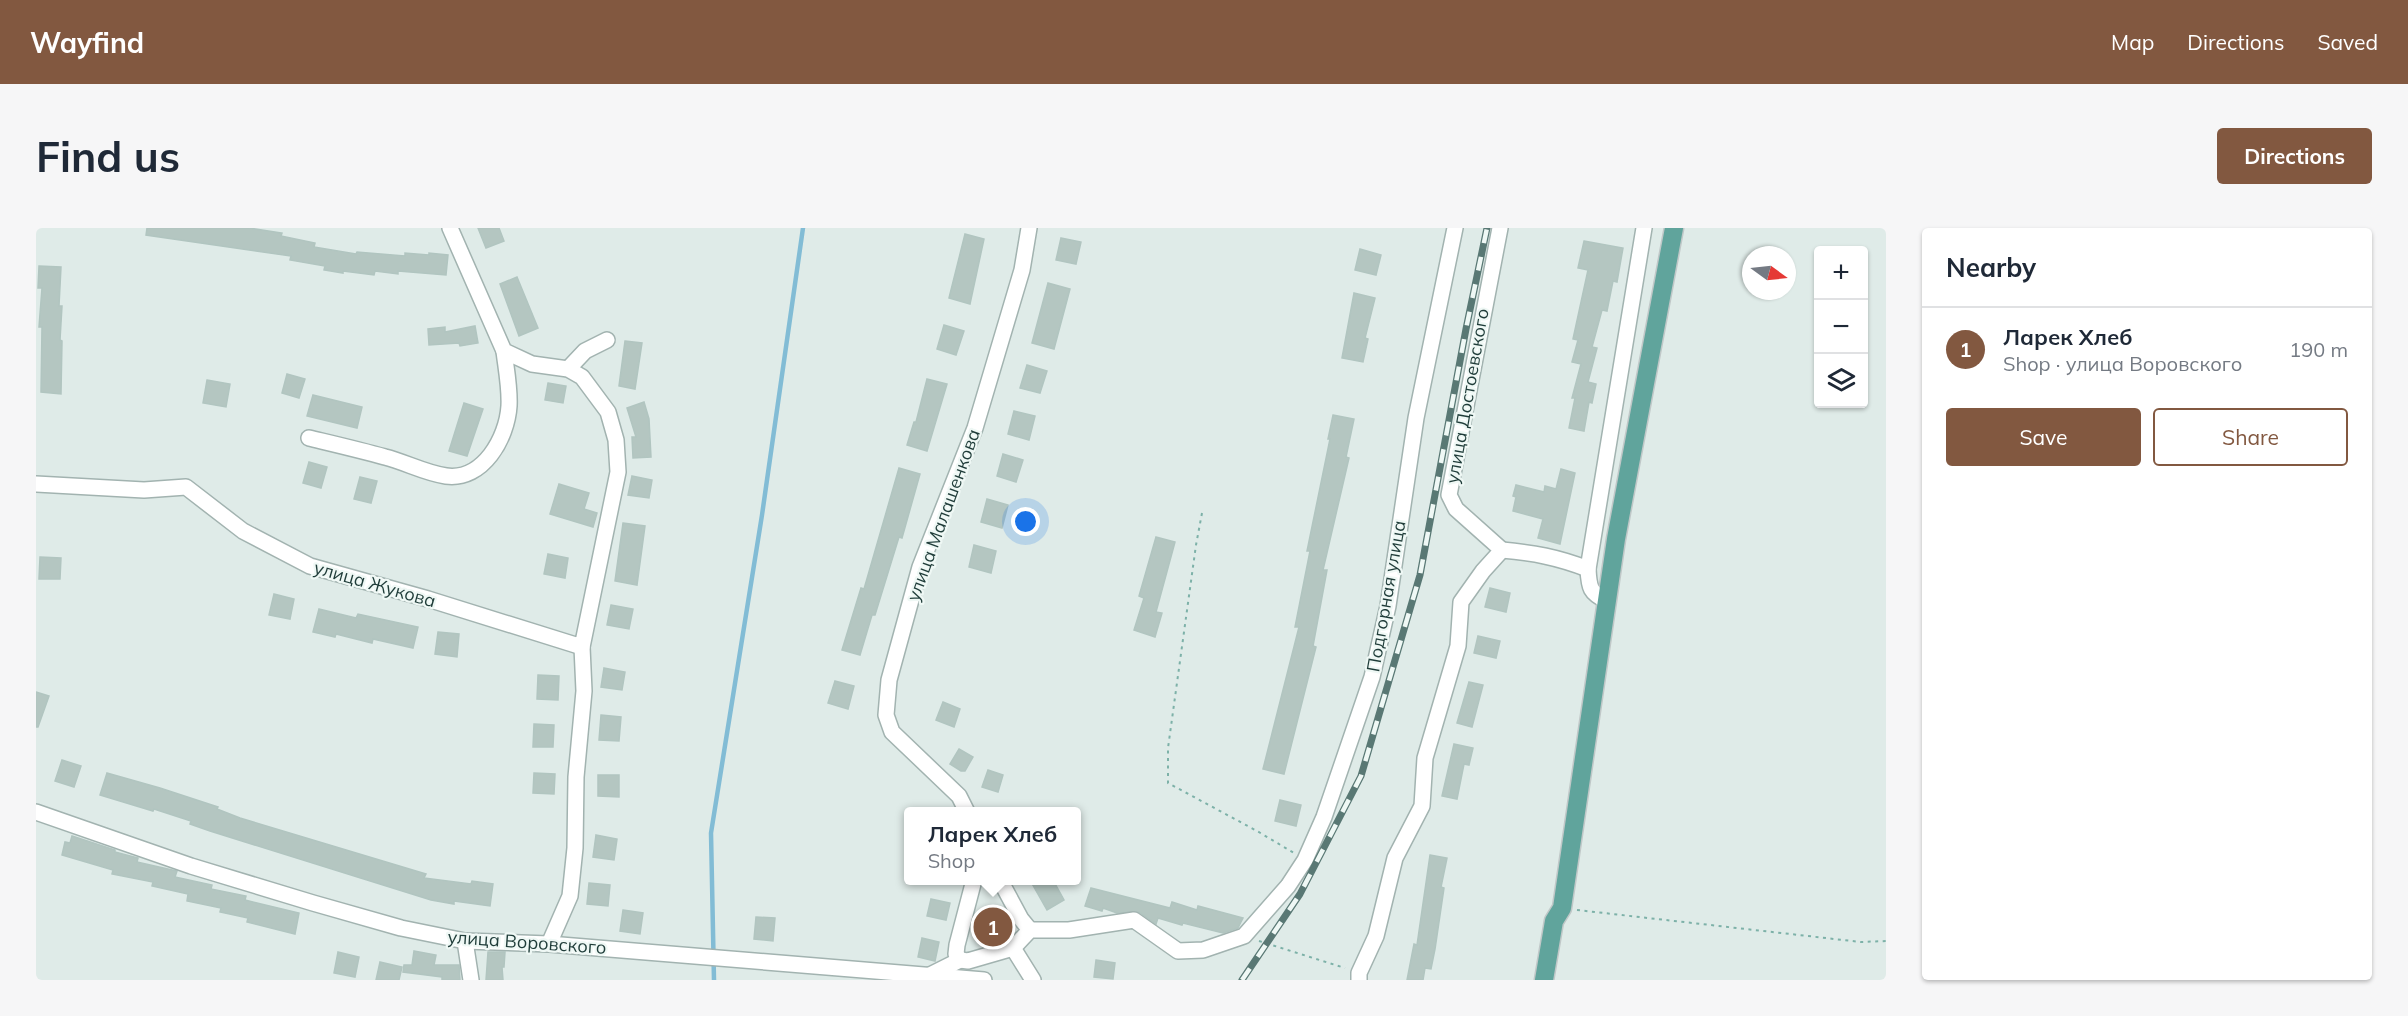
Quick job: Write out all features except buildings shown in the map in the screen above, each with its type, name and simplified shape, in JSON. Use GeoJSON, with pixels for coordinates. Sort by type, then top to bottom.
{"type":"FeatureCollection","features":[{"type":"Feature","properties":{"kind":"main road"},"geometry":{"type":"LineString","coordinates":[[1544,980],[1554,921],[1562,908],[1616,538],[1674,228]]}},
{"type":"Feature","properties":{"kind":"street"},"geometry":{"type":"LineString","coordinates":[[309,438],[386,457],[447,476],[468,474],[480,468],[495,449],[504,428],[509,406],[504,351],[450,228]]}},
{"type":"Feature","properties":{"kind":"street","name":"улица Малашенкова"},"geometry":{"type":"LineString","coordinates":[[964,807],[959,796],[892,732],[886,715],[888,680],[920,567],[975,428],[1022,270],[1029,228]]}},
{"type":"Feature","properties":{"kind":"street","name":"Подгорная улица"},"geometry":{"type":"LineString","coordinates":[[1244,936],[1288,886],[1305,860],[1324,818],[1372,677],[1388,606],[1416,418],[1455,228]]}},
{"type":"Feature","properties":{"kind":"street","name":"улица Достоевского"},"geometry":{"type":"LineString","coordinates":[[1500,228],[1449,495],[1456,509],[1502,550]]}},
{"type":"Feature","properties":{"kind":"street"},"geometry":{"type":"LineString","coordinates":[[1607,601],[1594,595],[1589,584],[1588,569],[1644,228]]}},
{"type":"Feature","properties":{"kind":"street"},"geometry":{"type":"LineString","coordinates":[[568,369],[585,351],[607,340]]}},
{"type":"Feature","properties":{"kind":"street"},"geometry":{"type":"LineString","coordinates":[[504,351],[532,364],[568,369],[582,377],[608,412],[616,440],[618,471],[582,647],[584,691],[576,777],[575,848],[570,896],[549,944]]}},
{"type":"Feature","properties":{"kind":"street","name":"улица Жукова"},"geometry":{"type":"LineString","coordinates":[[36,484],[144,490],[186,487],[243,531],[310,566],[428,599],[582,647]]}},
{"type":"Feature","properties":{"kind":"street"},"geometry":{"type":"LineString","coordinates":[[1359,976],[1376,936],[1395,858],[1422,806],[1425,759],[1458,646],[1461,602],[1483,571],[1502,550],[1533,552],[1588,569]]}},
{"type":"Feature","properties":{"kind":"street","name":"улица Воровского"},"geometry":{"type":"LineString","coordinates":[[36,812],[191,866],[302,900],[401,928],[465,941],[549,944],[984,980]]}},
{"type":"Feature","properties":{"kind":"street"},"geometry":{"type":"LineString","coordinates":[[960,960],[956,954],[957,945],[973,885]]}},
{"type":"Feature","properties":{"kind":"street"},"geometry":{"type":"LineString","coordinates":[[1003,885],[1021,919],[1030,930]]}},
{"type":"Feature","properties":{"kind":"street"},"geometry":{"type":"LineString","coordinates":[[927,976],[960,960],[968,961],[1013,948],[1030,930],[1069,930],[1134,920],[1178,951],[1203,950],[1244,936]]}},
{"type":"Feature","properties":{"kind":"street"},"geometry":{"type":"LineString","coordinates":[[465,941],[471,980]]}},
{"type":"Feature","properties":{"kind":"street"},"geometry":{"type":"LineString","coordinates":[[1013,948],[1033,980]]}},
{"type":"Feature","properties":{"kind":"path"},"geometry":{"type":"LineString","coordinates":[[1202,513],[1168,748],[1168,783],[1305,860]]}},
{"type":"Feature","properties":{"kind":"path"},"geometry":{"type":"LineString","coordinates":[[1562,908],[1861,942],[1886,941]]}},
{"type":"Feature","properties":{"kind":"path"},"geometry":{"type":"LineString","coordinates":[[1244,936],[1359,976]]}},
{"type":"Feature","properties":{"kind":"waterway"},"geometry":{"type":"LineString","coordinates":[[714,980],[711,833],[762,515],[803,228]]}},
{"type":"Feature","properties":{"kind":"railway"},"geometry":{"type":"LineString","coordinates":[[1242,980],[1300,894],[1361,776],[1420,575],[1487,228]]}},
{"type":"Feature","properties":{"kind":"place","name":"Ларек Хлеб"},"geometry":{"type":"Point","coordinates":[993,927]}}]}
